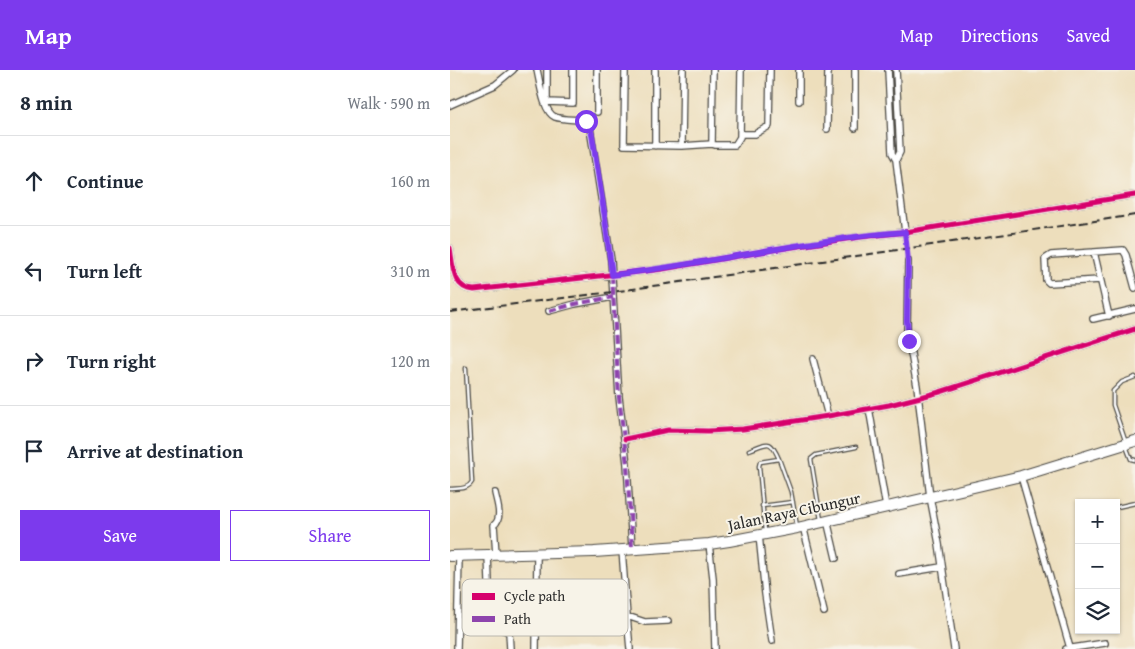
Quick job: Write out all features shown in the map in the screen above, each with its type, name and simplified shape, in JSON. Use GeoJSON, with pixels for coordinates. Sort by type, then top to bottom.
{"type":"FeatureCollection","features":[{"type":"Feature","properties":{"kind":"highway","name":"Jalan Raya Cibungur"},"geometry":{"type":"LineString","coordinates":[[455,556],[627,550],[709,544],[800,527],[1021,476],[1131,443]]}},
{"type":"Feature","properties":{"kind":"street"},"geometry":{"type":"LineString","coordinates":[[450,106],[495,85],[513,70]]}},
{"type":"Feature","properties":{"kind":"street"},"geometry":{"type":"LineString","coordinates":[[537,70],[549,113],[554,116],[586,121],[590,127],[612,275],[619,397],[625,439],[627,579]]}},
{"type":"Feature","properties":{"kind":"street"},"geometry":{"type":"LineString","coordinates":[[547,70],[547,102],[573,103],[573,70]]}},
{"type":"Feature","properties":{"kind":"street"},"geometry":{"type":"LineString","coordinates":[[597,70],[597,112]]}},
{"type":"Feature","properties":{"kind":"street"},"geometry":{"type":"LineString","coordinates":[[625,70],[624,145],[654,146],[735,145],[740,137],[741,70]]}},
{"type":"Feature","properties":{"kind":"street"},"geometry":{"type":"LineString","coordinates":[[654,146],[655,70]]}},
{"type":"Feature","properties":{"kind":"street"},"geometry":{"type":"LineString","coordinates":[[682,146],[683,70]]}},
{"type":"Feature","properties":{"kind":"street"},"geometry":{"type":"LineString","coordinates":[[712,144],[713,70]]}},
{"type":"Feature","properties":{"kind":"street"},"geometry":{"type":"LineString","coordinates":[[740,134],[755,134],[769,126],[770,70]]}},
{"type":"Feature","properties":{"kind":"street"},"geometry":{"type":"LineString","coordinates":[[799,70],[799,100]]}},
{"type":"Feature","properties":{"kind":"street"},"geometry":{"type":"LineString","coordinates":[[827,129],[828,70]]}},
{"type":"Feature","properties":{"kind":"street"},"geometry":{"type":"LineString","coordinates":[[855,70],[855,128]]}},
{"type":"Feature","properties":{"kind":"street"},"geometry":{"type":"LineString","coordinates":[[888,70],[892,153],[896,160],[905,232]]}},
{"type":"Feature","properties":{"kind":"street"},"geometry":{"type":"LineString","coordinates":[[896,70],[900,152],[896,160]]}},
{"type":"Feature","properties":{"kind":"street"},"geometry":{"type":"LineString","coordinates":[[450,248],[454,273],[458,283],[469,290],[674,268],[859,236],[905,232],[1135,195]]}},
{"type":"Feature","properties":{"kind":"street"},"geometry":{"type":"LineString","coordinates":[[1100,280],[1049,283],[1046,280],[1045,262],[1048,256],[1123,250],[1126,254],[1135,288]]}},
{"type":"Feature","properties":{"kind":"street"},"geometry":{"type":"LineString","coordinates":[[1094,252],[1109,316]]}},
{"type":"Feature","properties":{"kind":"street"},"geometry":{"type":"LineString","coordinates":[[908,261],[907,327],[919,397],[930,497],[939,544],[954,649]]}},
{"type":"Feature","properties":{"kind":"street"},"geometry":{"type":"LineString","coordinates":[[549,311],[613,297]]}},
{"type":"Feature","properties":{"kind":"street"},"geometry":{"type":"LineString","coordinates":[[1093,319],[1135,309]]}},
{"type":"Feature","properties":{"kind":"street"},"geometry":{"type":"LineString","coordinates":[[625,439],[668,430],[733,430],[869,408],[940,392],[1135,328]]}},
{"type":"Feature","properties":{"kind":"street"},"geometry":{"type":"LineString","coordinates":[[813,359],[828,416]]}},
{"type":"Feature","properties":{"kind":"street"},"geometry":{"type":"LineString","coordinates":[[869,408],[886,507]]}},
{"type":"Feature","properties":{"kind":"street"},"geometry":{"type":"LineString","coordinates":[[1021,476],[1070,648]]}},
{"type":"Feature","properties":{"kind":"street"},"geometry":{"type":"LineString","coordinates":[[489,579],[494,525],[499,518],[495,493]]}},
{"type":"Feature","properties":{"kind":"street"},"geometry":{"type":"LineString","coordinates":[[824,521],[836,558]]}},
{"type":"Feature","properties":{"kind":"street"},"geometry":{"type":"LineString","coordinates":[[800,527],[824,612]]}},
{"type":"Feature","properties":{"kind":"street"},"geometry":{"type":"LineString","coordinates":[[762,535],[765,594],[772,641]]}},
{"type":"Feature","properties":{"kind":"street"},"geometry":{"type":"LineString","coordinates":[[709,544],[713,578],[715,649]]}},
{"type":"Feature","properties":{"kind":"street"},"geometry":{"type":"LineString","coordinates":[[537,553],[537,579]]}},
{"type":"Feature","properties":{"kind":"street"},"geometry":{"type":"LineString","coordinates":[[455,556],[457,649]]}},
{"type":"Feature","properties":{"kind":"street"},"geometry":{"type":"LineString","coordinates":[[899,574],[941,567]]}},
{"type":"Feature","properties":{"kind":"street"},"geometry":{"type":"LineString","coordinates":[[628,616],[645,622],[668,621]]}},
{"type":"Feature","properties":{"kind":"street"},"geometry":{"type":"LineString","coordinates":[[628,627],[630,649]]}},
{"type":"Feature","properties":{"kind":"street"},"geometry":{"type":"LineString","coordinates":[[510,649],[511,636]]}},
{"type":"Feature","properties":{"kind":"street"},"geometry":{"type":"LineString","coordinates":[[536,636],[536,649]]}},
{"type":"Feature","properties":{"kind":"street"},"geometry":{"type":"LineString","coordinates":[[1066,649],[1105,643]]}},
{"type":"Feature","properties":{"kind":"lane"},"geometry":{"type":"LineString","coordinates":[[450,489],[466,488],[472,482],[466,368]]}},
{"type":"Feature","properties":{"kind":"lane"},"geometry":{"type":"LineString","coordinates":[[1135,377],[1122,382],[1113,391],[1113,405],[1131,443],[1131,459],[1135,460]]}},
{"type":"Feature","properties":{"kind":"lane"},"geometry":{"type":"LineString","coordinates":[[749,450],[768,444],[774,447],[785,475],[800,527]]}},
{"type":"Feature","properties":{"kind":"lane"},"geometry":{"type":"LineString","coordinates":[[824,521],[811,460],[816,456],[856,447]]}},
{"type":"Feature","properties":{"kind":"lane"},"geometry":{"type":"LineString","coordinates":[[762,535],[759,466],[760,462],[779,459]]}},
{"type":"Feature","properties":{"kind":"lane"},"geometry":{"type":"LineString","coordinates":[[762,506],[792,502]]}},
{"type":"Feature","properties":{"kind":"lane"},"geometry":{"type":"LineString","coordinates":[[1120,506],[1135,503]]}},
{"type":"Feature","properties":{"kind":"path"},"geometry":{"type":"LineString","coordinates":[[905,232],[908,261]]}},
{"type":"Feature","properties":{"kind":"railway"},"geometry":{"type":"LineString","coordinates":[[450,312],[612,292],[1135,215]]}},
{"type":"Feature","properties":{"kind":"marked path"},"geometry":{"type":"LineString","coordinates":[[612,275],[619,397],[627,464],[632,549]]}},
{"type":"Feature","properties":{"kind":"marked path"},"geometry":{"type":"LineString","coordinates":[[549,311],[613,297]]}},
{"type":"Feature","properties":{"kind":"cycle path"},"geometry":{"type":"LineString","coordinates":[[450,248],[455,275],[461,285],[467,289],[474,290],[662,269],[771,250],[905,232],[1135,195]]}},
{"type":"Feature","properties":{"kind":"cycle path"},"geometry":{"type":"LineString","coordinates":[[625,439],[668,430],[708,431],[743,429],[889,405],[940,392],[1135,329]]}},
{"type":"Feature","properties":{"kind":"route"},"geometry":{"type":"LineString","coordinates":[[586,121],[592,135],[612,275],[674,268],[859,236],[905,232],[908,261],[907,321],[909,341]]}}]}
